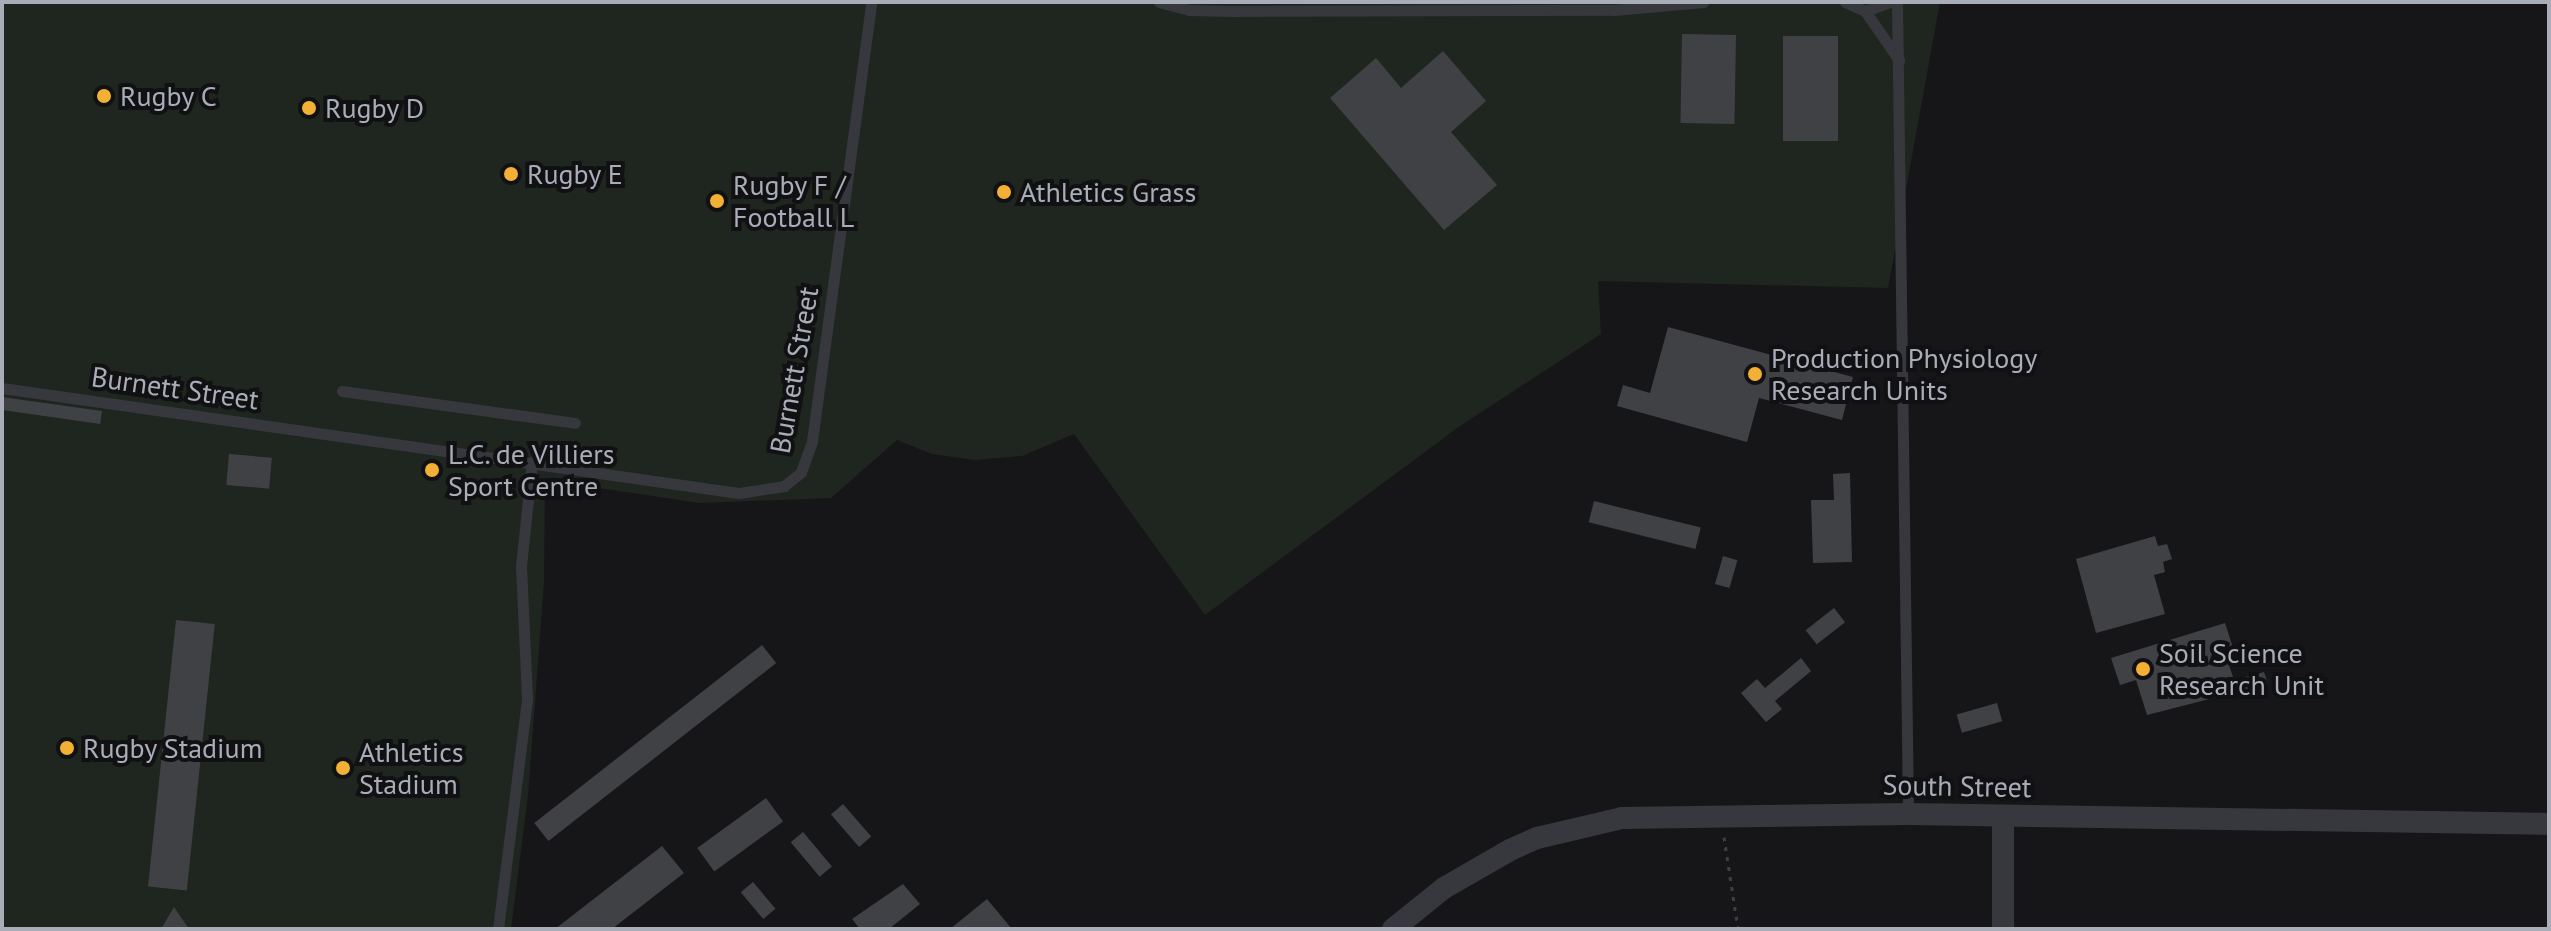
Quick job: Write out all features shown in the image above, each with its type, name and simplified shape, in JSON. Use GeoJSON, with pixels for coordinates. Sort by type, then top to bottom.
{"type":"FeatureCollection","features":[{"type":"Feature","properties":{"kind":"street","name":"South Street"},"geometry":{"type":"LineString","coordinates":[[1393,929],[1444,888],[1537,838],[1622,818],[1719,813],[1908,814],[2549,824]]}},
{"type":"Feature","properties":{"kind":"street"},"geometry":{"type":"LineString","coordinates":[[2003,816],[2003,929]]}},
{"type":"Feature","properties":{"kind":"lane","name":"Burnett Street"},"geometry":{"type":"LineString","coordinates":[[2,388],[739,493],[769,491],[801,472],[812,441],[871,2]]}},
{"type":"Feature","properties":{"kind":"lane"},"geometry":{"type":"LineString","coordinates":[[1159,2],[1178,9],[1219,11],[1614,10],[1704,2]]}},
{"type":"Feature","properties":{"kind":"lane"},"geometry":{"type":"LineString","coordinates":[[1844,2],[1865,11],[1900,60]]}},
{"type":"Feature","properties":{"kind":"lane"},"geometry":{"type":"LineString","coordinates":[[1865,11],[1890,2]]}},
{"type":"Feature","properties":{"kind":"lane"},"geometry":{"type":"LineString","coordinates":[[1897,2],[1908,814]]}},
{"type":"Feature","properties":{"kind":"lane"},"geometry":{"type":"LineString","coordinates":[[342,391],[575,423]]}},
{"type":"Feature","properties":{"kind":"lane"},"geometry":{"type":"LineString","coordinates":[[498,929],[527,698],[521,566],[532,462]]}},
{"type":"Feature","properties":{"kind":"path"},"geometry":{"type":"LineString","coordinates":[[1719,813],[1738,929]]}},
{"type":"Feature","properties":{"kind":"shaded area","name":"L.C. de Villiers Sport Centre"},"geometry":{"type":"Polygon","coordinates":[[[2,2],[1940,2],[1888,288],[1598,281],[1601,334],[1460,426],[1205,615],[1074,434],[1022,456],[975,460],[932,454],[897,440],[831,498],[700,503],[545,480],[544,582],[528,795],[511,929],[2,929],[2,2]]]}},
{"type":"Feature","properties":{"kind":"building"},"geometry":{"type":"Polygon","coordinates":[[[1682,34],[1736,35],[1734,124],[1680,123],[1682,34]]]}},
{"type":"Feature","properties":{"kind":"building"},"geometry":{"type":"Polygon","coordinates":[[[1783,36],[1838,36],[1838,141],[1783,141],[1783,36]]]}},
{"type":"Feature","properties":{"kind":"building"},"geometry":{"type":"Polygon","coordinates":[[[1443,51],[1486,101],[1451,132],[1497,185],[1444,230],[1330,98],[1376,58],[1401,88],[1443,51]]]}},
{"type":"Feature","properties":{"kind":"building","name":"Production Physiology Research Units"},"geometry":{"type":"Polygon","coordinates":[[[1668,327],[1853,377],[1842,420],[1759,398],[1747,442],[1617,406],[1623,385],[1650,393],[1668,327]]]}},
{"type":"Feature","properties":{"kind":"building"},"geometry":{"type":"Polygon","coordinates":[[[2,397],[102,411],[100,424],[2,410],[2,397]]]}},
{"type":"Feature","properties":{"kind":"building"},"geometry":{"type":"Polygon","coordinates":[[[229,454],[272,458],[269,489],[226,485],[229,454]]]}},
{"type":"Feature","properties":{"kind":"building"},"geometry":{"type":"Polygon","coordinates":[[[1850,473],[1852,562],[1813,563],[1811,500],[1834,500],[1833,474],[1850,473]]]}},
{"type":"Feature","properties":{"kind":"building"},"geometry":{"type":"Polygon","coordinates":[[[1594,501],[1701,528],[1695,549],[1589,522],[1594,501]]]}},
{"type":"Feature","properties":{"kind":"building"},"geometry":{"type":"Polygon","coordinates":[[[2155,536],[2158,546],[2167,544],[2172,559],[2163,562],[2165,572],[2154,575],[2165,614],[2096,633],[2076,559],[2155,536]]]}},
{"type":"Feature","properties":{"kind":"building"},"geometry":{"type":"Polygon","coordinates":[[[1723,556],[1737,560],[1729,588],[1715,584],[1723,556]]]}},
{"type":"Feature","properties":{"kind":"building"},"geometry":{"type":"Polygon","coordinates":[[[1834,608],[1845,622],[1817,644],[1806,630],[1834,608]]]}},
{"type":"Feature","properties":{"kind":"building"},"geometry":{"type":"Polygon","coordinates":[[[176,620],[215,624],[187,891],[148,887],[176,620]]]}},
{"type":"Feature","properties":{"kind":"building","name":"Soil Science Research Unit"},"geometry":{"type":"Polygon","coordinates":[[[2225,623],[2234,651],[2225,653],[2234,680],[2264,672],[2268,684],[2147,715],[2136,680],[2120,685],[2111,658],[2225,623]]]}},
{"type":"Feature","properties":{"kind":"building"},"geometry":{"type":"Polygon","coordinates":[[[762,645],[776,663],[548,841],[534,823],[762,645]]]}},
{"type":"Feature","properties":{"kind":"building"},"geometry":{"type":"Polygon","coordinates":[[[1801,658],[1811,671],[1775,701],[1782,709],[1766,722],[1741,693],[1757,679],[1765,688],[1801,658]]]}},
{"type":"Feature","properties":{"kind":"building"},"geometry":{"type":"Polygon","coordinates":[[[1997,703],[2002,721],[1962,733],[1957,715],[1997,703]]]}},
{"type":"Feature","properties":{"kind":"building"},"geometry":{"type":"Polygon","coordinates":[[[766,798],[783,821],[714,871],[697,848],[766,798]]]}},
{"type":"Feature","properties":{"kind":"building"},"geometry":{"type":"Polygon","coordinates":[[[843,804],[871,836],[859,847],[831,814],[843,804]]]}},
{"type":"Feature","properties":{"kind":"building"},"geometry":{"type":"Polygon","coordinates":[[[803,832],[832,866],[820,877],[791,842],[803,832]]]}},
{"type":"Feature","properties":{"kind":"building"},"geometry":{"type":"Polygon","coordinates":[[[662,846],[684,873],[612,929],[555,929],[662,846]]]}},
{"type":"Feature","properties":{"kind":"building"},"geometry":{"type":"Polygon","coordinates":[[[753,882],[775,909],[763,919],[741,892],[753,882]]]}},
{"type":"Feature","properties":{"kind":"building"},"geometry":{"type":"Polygon","coordinates":[[[903,884],[920,904],[889,929],[860,929],[852,919],[903,884]]]}},
{"type":"Feature","properties":{"kind":"building"},"geometry":{"type":"Polygon","coordinates":[[[987,899],[1012,929],[950,929],[987,899]]]}},
{"type":"Feature","properties":{"kind":"building"},"geometry":{"type":"Polygon","coordinates":[[[174,907],[189,929],[161,929],[174,907]]]}},
{"type":"Feature","properties":{"kind":"place","name":"Rugby C"},"geometry":{"type":"Point","coordinates":[104,96]}},
{"type":"Feature","properties":{"kind":"place","name":"Rugby D"},"geometry":{"type":"Point","coordinates":[309,108]}},
{"type":"Feature","properties":{"kind":"place","name":"Rugby E"},"geometry":{"type":"Point","coordinates":[511,174]}},
{"type":"Feature","properties":{"kind":"place","name":"Athletics Grass"},"geometry":{"type":"Point","coordinates":[1004,192]}},
{"type":"Feature","properties":{"kind":"place","name":"Rugby F / Football L"},"geometry":{"type":"Point","coordinates":[717,201]}},
{"type":"Feature","properties":{"kind":"place","name":"Production Physiology Research Units"},"geometry":{"type":"Point","coordinates":[1755,374]}},
{"type":"Feature","properties":{"kind":"place","name":"L.C. de Villiers Sport Centre"},"geometry":{"type":"Point","coordinates":[432,470]}},
{"type":"Feature","properties":{"kind":"place","name":"Soil Science Research Unit"},"geometry":{"type":"Point","coordinates":[2143,669]}},
{"type":"Feature","properties":{"kind":"place","name":"Rugby Stadium"},"geometry":{"type":"Point","coordinates":[67,748]}},
{"type":"Feature","properties":{"kind":"place","name":"Athletics Stadium"},"geometry":{"type":"Point","coordinates":[343,768]}}]}
